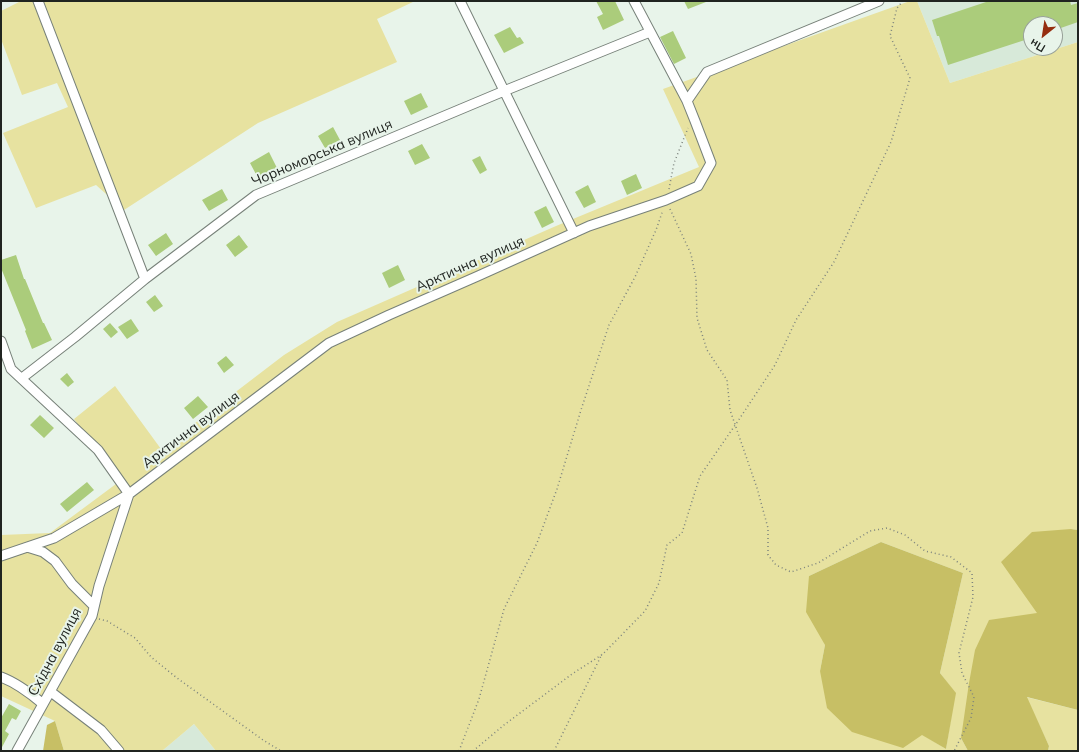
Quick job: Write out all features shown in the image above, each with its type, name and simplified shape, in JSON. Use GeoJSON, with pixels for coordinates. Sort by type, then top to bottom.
{"type":"FeatureCollection","features":[{"type":"Feature","properties":{"kind":"lane"},"geometry":{"type":"LineString","coordinates":[[38,1],[145,279]]}},
{"type":"Feature","properties":{"kind":"lane"},"geometry":{"type":"LineString","coordinates":[[460,1],[574,233]]}},
{"type":"Feature","properties":{"kind":"lane","name":"Арктична вулиця"},"geometry":{"type":"LineString","coordinates":[[2,556],[54,538],[129,494],[330,343],[389,315],[589,226],[666,200],[698,186],[710,163],[687,101],[634,1]]}},
{"type":"Feature","properties":{"kind":"lane"},"geometry":{"type":"LineString","coordinates":[[687,101],[707,72],[879,1]]}},
{"type":"Feature","properties":{"kind":"lane","name":"Чорноморська вулиця"},"geometry":{"type":"LineString","coordinates":[[22,378],[75,337],[145,279],[256,195],[504,91],[650,32]]}},
{"type":"Feature","properties":{"kind":"lane"},"geometry":{"type":"LineString","coordinates":[[1,341],[11,369],[98,450],[129,494]]}},
{"type":"Feature","properties":{"kind":"lane","name":"Східна вулиця"},"geometry":{"type":"LineString","coordinates":[[17,751],[92,616],[99,586],[129,494]]}},
{"type":"Feature","properties":{"kind":"lane"},"geometry":{"type":"LineString","coordinates":[[27,547],[43,552],[55,561],[72,584],[94,606]]}},
{"type":"Feature","properties":{"kind":"lane"},"geometry":{"type":"LineString","coordinates":[[1,677],[10,680],[31,693],[43,704]]}},
{"type":"Feature","properties":{"kind":"lane"},"geometry":{"type":"LineString","coordinates":[[51,692],[101,730],[119,751]]}},
{"type":"Feature","properties":{"kind":"path"},"geometry":{"type":"LineString","coordinates":[[473,751],[504,725],[572,674],[602,654],[645,611],[658,584],[667,545],[682,533],[700,476],[775,364],[796,320],[834,262],[891,142],[910,78],[890,36],[897,8],[903,1]]}},
{"type":"Feature","properties":{"kind":"path"},"geometry":{"type":"LineString","coordinates":[[459,751],[479,699],[504,609],[537,543],[557,489],[609,325],[635,277],[656,230],[666,200],[674,163],[693,116]]}},
{"type":"Feature","properties":{"kind":"path"},"geometry":{"type":"LineString","coordinates":[[666,200],[691,254],[696,279],[697,318],[707,350],[727,380],[730,410],[757,488],[768,528],[768,555],[776,565],[792,572],[818,563],[870,531],[887,528],[905,535],[925,551],[951,557],[972,573],[973,597],[959,653],[962,673],[974,697],[971,718],[954,751]]}},
{"type":"Feature","properties":{"kind":"path"},"geometry":{"type":"LineString","coordinates":[[92,616],[107,621],[135,638],[151,657],[177,678],[281,751]]}},
{"type":"Feature","properties":{"kind":"path"},"geometry":{"type":"LineString","coordinates":[[554,751],[602,654]]}},
{"type":"Feature","properties":{"kind":"shaded area"},"geometry":{"type":"Polygon","coordinates":[[[21,1],[415,1],[377,19],[397,62],[258,123],[124,210],[96,185],[36,208],[3,133],[68,107],[57,83],[22,95],[1,39],[1,11],[21,1]]]}},
{"type":"Feature","properties":{"kind":"shaded area"},"geometry":{"type":"Polygon","coordinates":[[[910,1],[917,1],[950,83],[1034,56],[1063,56],[1063,47],[1078,42],[1078,530],[1071,529],[1037,614],[961,738],[968,751],[216,751],[194,724],[162,751],[64,751],[55,721],[1,696],[1,535],[50,533],[116,484],[131,497],[74,419],[115,386],[161,449],[284,355],[337,322],[556,226],[699,167],[663,89],[910,1]],[[881,542],[809,576],[825,645],[820,671],[946,749],[955,693],[940,673],[963,573],[881,542]]]}},
{"type":"Feature","properties":{"kind":"shaded area"},"geometry":{"type":"Polygon","coordinates":[[[917,1],[1078,1],[1078,42],[1063,47],[1063,16],[1023,16],[1023,56],[1034,56],[950,83],[917,1]]]}},
{"type":"Feature","properties":{"kind":"shaded area"},"geometry":{"type":"Polygon","coordinates":[[[1071,529],[1078,530],[1078,710],[1027,697],[1049,746],[1048,751],[968,751],[961,738],[969,683],[975,650],[989,620],[1037,613],[1001,562],[1032,532],[1071,529]]]}},
{"type":"Feature","properties":{"kind":"shaded area"},"geometry":{"type":"Polygon","coordinates":[[[881,542],[963,573],[940,673],[956,693],[946,749],[922,735],[903,748],[852,732],[827,708],[820,671],[825,645],[806,612],[809,576],[881,542]]]}},
{"type":"Feature","properties":{"kind":"shaded area"},"geometry":{"type":"Polygon","coordinates":[[[1026,697],[1078,710],[1078,751],[1048,751],[1049,746],[1026,697]]]}},
{"type":"Feature","properties":{"kind":"shaded area"},"geometry":{"type":"Polygon","coordinates":[[[55,721],[64,751],[43,751],[47,725],[55,721]]]}},
{"type":"Feature","properties":{"kind":"shaded area"},"geometry":{"type":"Polygon","coordinates":[[[194,724],[216,751],[162,751],[194,724]]]}},
{"type":"Feature","properties":{"kind":"building"},"geometry":{"type":"Polygon","coordinates":[[[596,1],[615,1],[624,20],[603,30],[597,17],[603,14],[596,1]]]}},
{"type":"Feature","properties":{"kind":"building"},"geometry":{"type":"Polygon","coordinates":[[[684,1],[706,1],[706,2],[688,9],[684,1]]]}},
{"type":"Feature","properties":{"kind":"building"},"geometry":{"type":"Polygon","coordinates":[[[989,1],[1070,1],[1071,5],[1078,3],[1078,22],[1063,27],[1063,16],[1023,16],[1023,41],[948,65],[939,36],[937,36],[932,20],[989,1]]]}},
{"type":"Feature","properties":{"kind":"building"},"geometry":{"type":"Polygon","coordinates":[[[510,27],[517,38],[520,37],[524,43],[504,53],[494,35],[510,27]]]}},
{"type":"Feature","properties":{"kind":"building"},"geometry":{"type":"Polygon","coordinates":[[[673,31],[686,58],[674,64],[660,37],[673,31]]]}},
{"type":"Feature","properties":{"kind":"building"},"geometry":{"type":"Polygon","coordinates":[[[421,93],[428,107],[411,115],[404,101],[421,93]]]}},
{"type":"Feature","properties":{"kind":"building"},"geometry":{"type":"Polygon","coordinates":[[[333,127],[340,140],[325,148],[318,136],[333,127]]]}},
{"type":"Feature","properties":{"kind":"building"},"geometry":{"type":"Polygon","coordinates":[[[422,144],[430,158],[415,165],[408,151],[422,144]]]}},
{"type":"Feature","properties":{"kind":"building"},"geometry":{"type":"Polygon","coordinates":[[[269,152],[277,168],[258,178],[250,163],[269,152]]]}},
{"type":"Feature","properties":{"kind":"building"},"geometry":{"type":"Polygon","coordinates":[[[480,156],[487,170],[480,174],[472,160],[480,156]]]}},
{"type":"Feature","properties":{"kind":"building"},"geometry":{"type":"Polygon","coordinates":[[[636,174],[642,188],[627,195],[621,181],[636,174]]]}},
{"type":"Feature","properties":{"kind":"building"},"geometry":{"type":"Polygon","coordinates":[[[588,185],[596,202],[584,208],[575,192],[588,185]]]}},
{"type":"Feature","properties":{"kind":"building"},"geometry":{"type":"Polygon","coordinates":[[[222,189],[228,200],[209,211],[202,200],[222,189]]]}},
{"type":"Feature","properties":{"kind":"building"},"geometry":{"type":"Polygon","coordinates":[[[546,206],[554,222],[542,228],[534,212],[546,206]]]}},
{"type":"Feature","properties":{"kind":"building"},"geometry":{"type":"Polygon","coordinates":[[[166,233],[173,244],[156,256],[148,245],[166,233]]]}},
{"type":"Feature","properties":{"kind":"building"},"geometry":{"type":"Polygon","coordinates":[[[239,235],[248,247],[235,257],[226,245],[239,235]]]}},
{"type":"Feature","properties":{"kind":"building"},"geometry":{"type":"Polygon","coordinates":[[[16,255],[24,279],[52,340],[32,349],[1,268],[1,260],[16,255]]]}},
{"type":"Feature","properties":{"kind":"building"},"geometry":{"type":"Polygon","coordinates":[[[398,265],[405,280],[389,288],[382,273],[398,265]]]}},
{"type":"Feature","properties":{"kind":"building"},"geometry":{"type":"Polygon","coordinates":[[[155,295],[163,306],[154,312],[146,302],[155,295]]]}},
{"type":"Feature","properties":{"kind":"building"},"geometry":{"type":"Polygon","coordinates":[[[131,319],[139,331],[127,339],[118,327],[131,319]]]}},
{"type":"Feature","properties":{"kind":"building"},"geometry":{"type":"Polygon","coordinates":[[[110,323],[118,332],[111,338],[103,329],[110,323]]]}},
{"type":"Feature","properties":{"kind":"building"},"geometry":{"type":"Polygon","coordinates":[[[226,356],[234,365],[224,373],[217,363],[226,356]]]}},
{"type":"Feature","properties":{"kind":"building"},"geometry":{"type":"Polygon","coordinates":[[[67,373],[74,382],[68,387],[60,379],[67,373]]]}},
{"type":"Feature","properties":{"kind":"building"},"geometry":{"type":"Polygon","coordinates":[[[198,396],[208,407],[193,419],[184,408],[198,396]]]}},
{"type":"Feature","properties":{"kind":"building"},"geometry":{"type":"Polygon","coordinates":[[[40,415],[54,428],[44,438],[30,425],[40,415]]]}},
{"type":"Feature","properties":{"kind":"building"},"geometry":{"type":"Polygon","coordinates":[[[87,482],[94,490],[67,512],[60,504],[87,482]]]}},
{"type":"Feature","properties":{"kind":"building"},"geometry":{"type":"Polygon","coordinates":[[[9,704],[21,711],[16,720],[12,718],[5,731],[9,734],[1,749],[1,718],[9,704]]]}}]}
